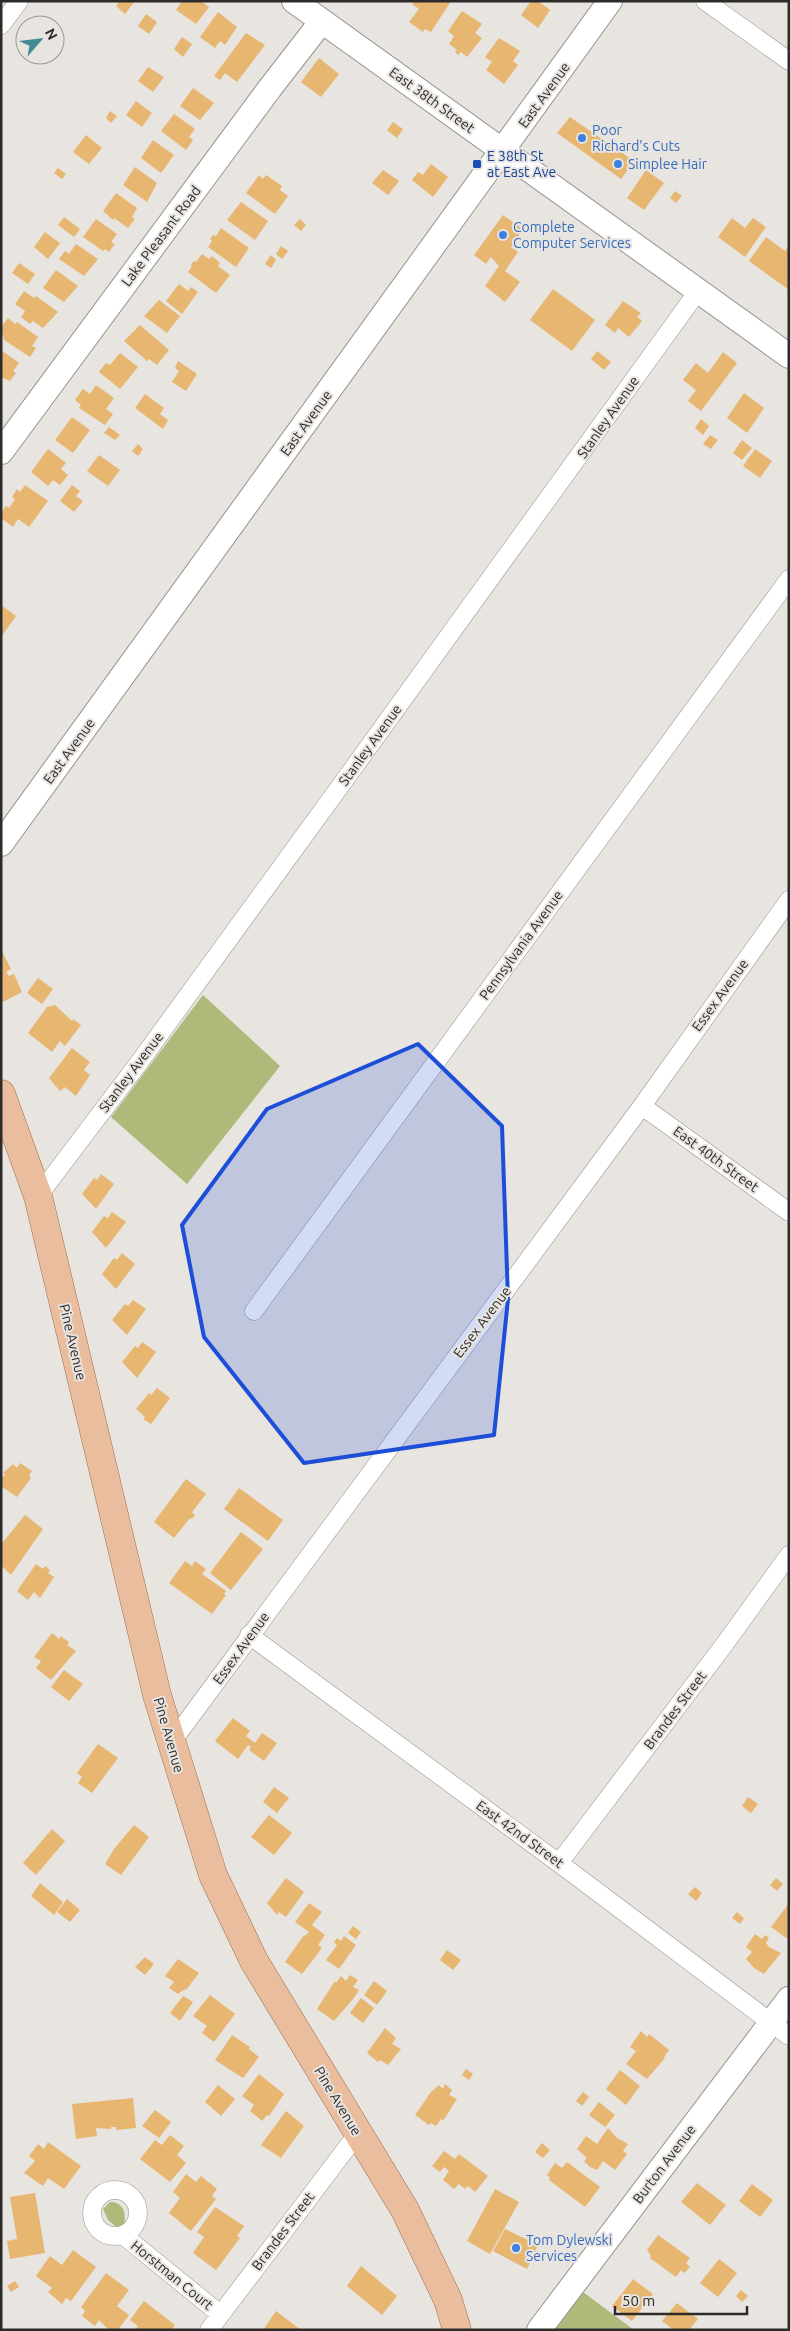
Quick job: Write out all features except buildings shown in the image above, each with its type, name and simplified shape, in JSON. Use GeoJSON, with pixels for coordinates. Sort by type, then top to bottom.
{"type":"FeatureCollection","features":[{"type":"Feature","properties":{"kind":"main road","name":"Pine Avenue"},"geometry":{"type":"LineString","coordinates":[[1,1094],[38,1196],[157,1695],[213,1875],[254,1961],[421,2241],[448,2300],[457,2330]]}},
{"type":"Feature","properties":{"kind":"street"},"geometry":{"type":"LineString","coordinates":[[1,25],[19,1]]}},
{"type":"Feature","properties":{"kind":"street","name":"East 38th Street"},"geometry":{"type":"LineString","coordinates":[[294,1],[789,356]]}},
{"type":"Feature","properties":{"kind":"street","name":"East Avenue"},"geometry":{"type":"LineString","coordinates":[[1,844],[503,152],[610,1]]}},
{"type":"Feature","properties":{"kind":"street"},"geometry":{"type":"LineString","coordinates":[[705,1],[789,61]]}},
{"type":"Feature","properties":{"kind":"street","name":"Lake Pleasant Road"},"geometry":{"type":"LineString","coordinates":[[1,452],[270,88],[322,21]]}},
{"type":"Feature","properties":{"kind":"street","name":"Stanley Avenue"},"geometry":{"type":"LineString","coordinates":[[38,1196],[138,1064],[698,291]]}},
{"type":"Feature","properties":{"kind":"street","name":"Pennsylvania Avenue"},"geometry":{"type":"LineString","coordinates":[[254,1311],[789,579]]}},
{"type":"Feature","properties":{"kind":"street","name":"Essex Avenue"},"geometry":{"type":"LineString","coordinates":[[171,1743],[642,1106],[789,900]]}},
{"type":"Feature","properties":{"kind":"street","name":"East 40th Street"},"geometry":{"type":"LineString","coordinates":[[642,1106],[789,1212]]}},
{"type":"Feature","properties":{"kind":"street","name":"Brandes Street"},"geometry":{"type":"LineString","coordinates":[[559,1863],[724,1646],[789,1554]]}},
{"type":"Feature","properties":{"kind":"street","name":"East 42nd Street"},"geometry":{"type":"LineString","coordinates":[[250,1635],[559,1863],[780,2030]]}},
{"type":"Feature","properties":{"kind":"street","name":"Burton Avenue"},"geometry":{"type":"LineString","coordinates":[[539,2330],[780,2030],[789,1999]]}},
{"type":"Feature","properties":{"kind":"street","name":"Brandes Street"},"geometry":{"type":"LineString","coordinates":[[209,2330],[358,2133]]}},
{"type":"Feature","properties":{"kind":"street","name":"Horstman Court"},"geometry":{"type":"LineString","coordinates":[[124,2236],[220,2314]]}},
{"type":"Feature","properties":{"kind":"highlighted area"},"geometry":{"type":"Polygon","coordinates":[[[418,1044],[502,1126],[508,1299],[494,1435],[304,1463],[204,1337],[182,1225],[267,1109],[418,1044]]]}},
{"type":"Feature","properties":{"kind":"green space"},"geometry":{"type":"Polygon","coordinates":[[[203,995],[280,1066],[187,1184],[111,1117],[203,995]]]}},
{"type":"Feature","properties":{"kind":"green space"},"geometry":{"type":"Polygon","coordinates":[[[110,2202],[119,2204],[124,2210],[123,2228],[119,2229],[108,2220],[103,2209],[110,2202]]]}},
{"type":"Feature","properties":{"kind":"green space"},"geometry":{"type":"Polygon","coordinates":[[[583,2292],[634,2330],[554,2330],[583,2292]]]}},
{"type":"Feature","properties":{"kind":"place","name":"Poor Richard's Cuts"},"geometry":{"type":"Point","coordinates":[582,138]}},
{"type":"Feature","properties":{"kind":"place","name":"E 38th St at East Ave"},"geometry":{"type":"Point","coordinates":[477,164]}},
{"type":"Feature","properties":{"kind":"place","name":"Simplee Hair"},"geometry":{"type":"Point","coordinates":[618,164]}},
{"type":"Feature","properties":{"kind":"place","name":"Complete Computer Services"},"geometry":{"type":"Point","coordinates":[503,235]}},
{"type":"Feature","properties":{"kind":"place","name":"Tom Dylewski Services"},"geometry":{"type":"Point","coordinates":[516,2248]}}]}
